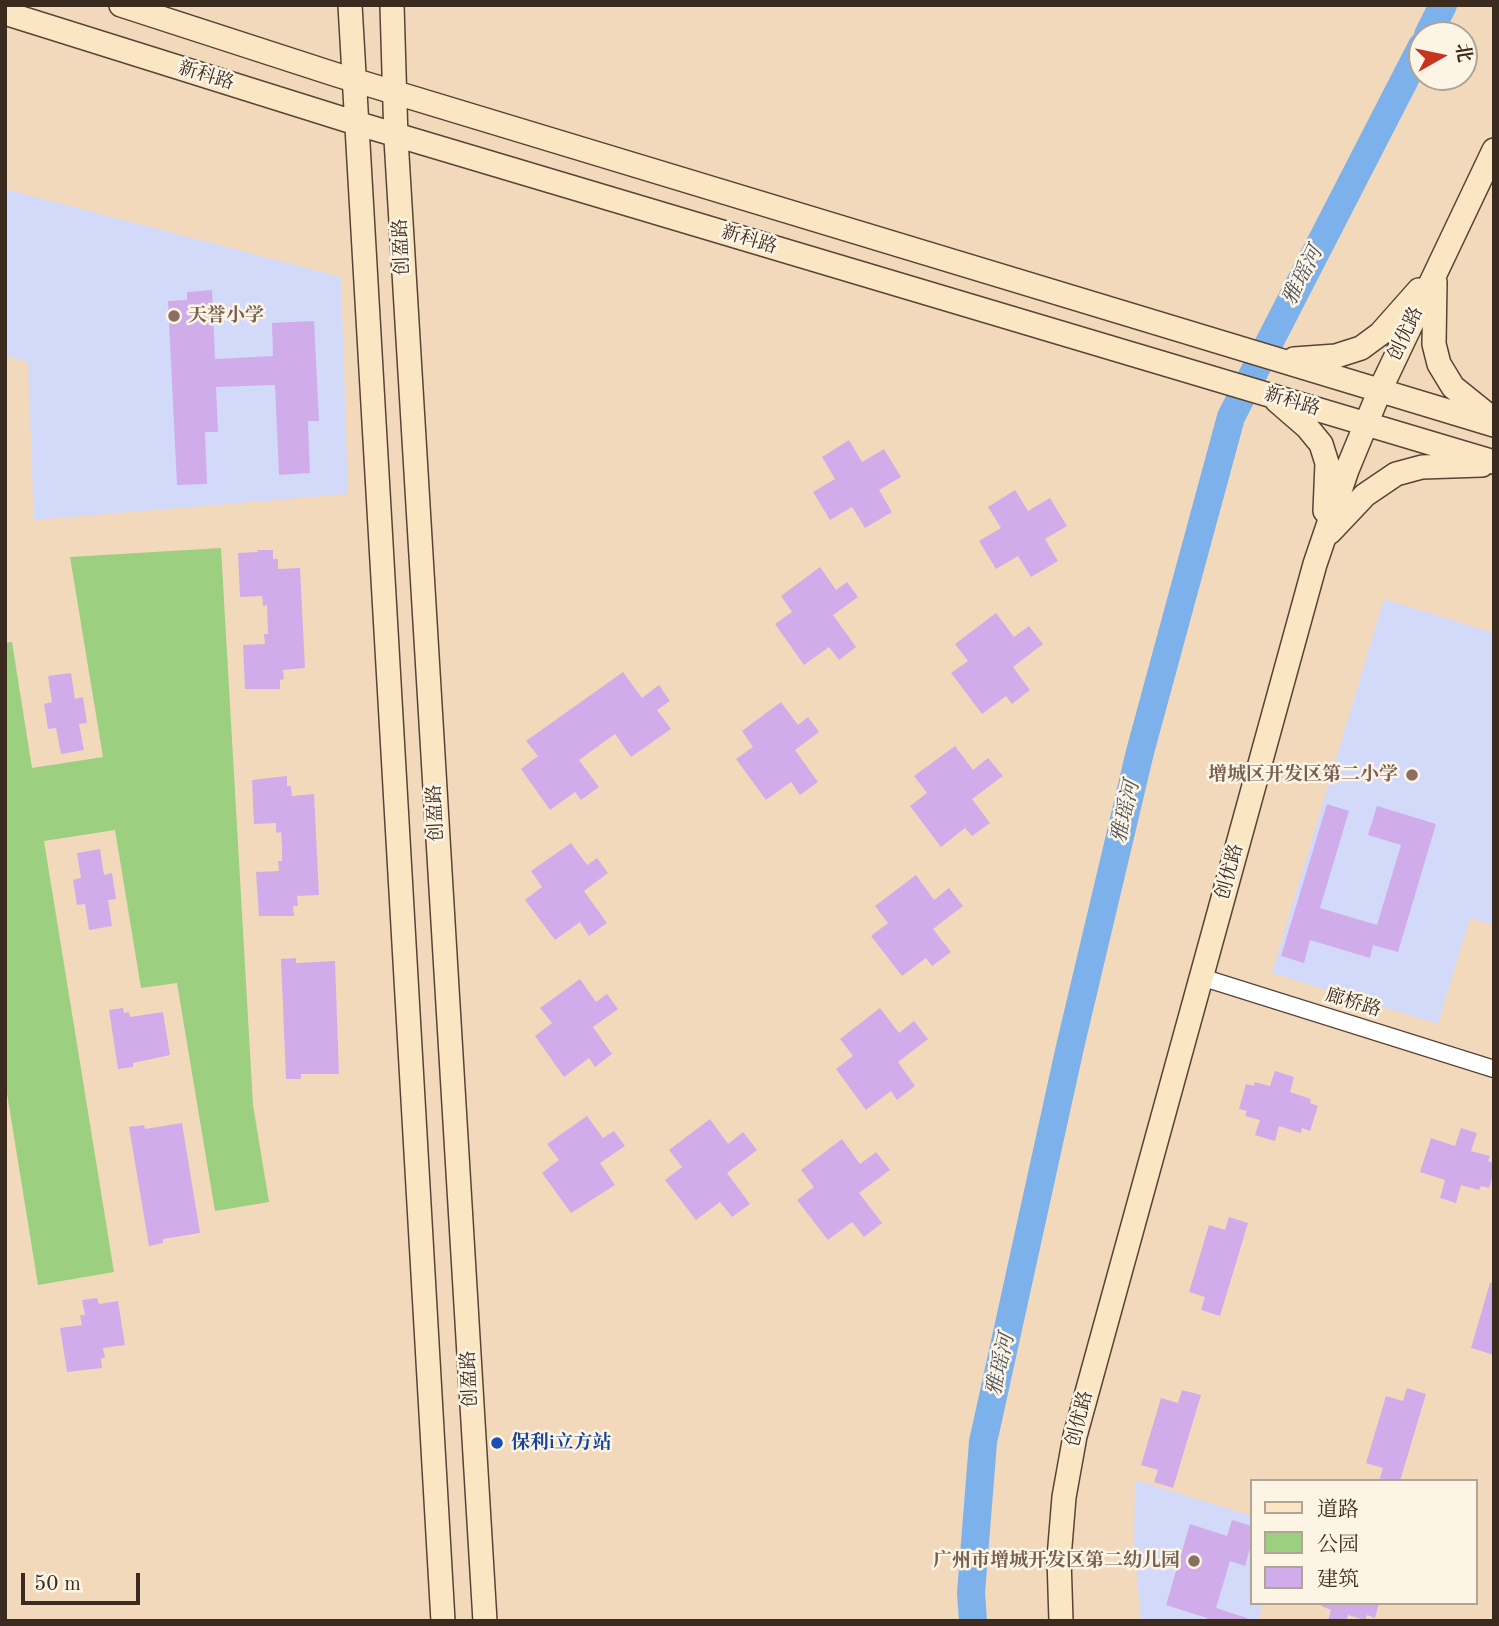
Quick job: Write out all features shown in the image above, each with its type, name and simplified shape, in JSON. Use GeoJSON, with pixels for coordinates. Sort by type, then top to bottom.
{"type":"FeatureCollection","features":[{"type":"Feature","properties":{"kind":"street","name":"新科路"},"geometry":{"type":"LineString","coordinates":[[121,5],[393,92],[1279,360],[1494,422]]}},
{"type":"Feature","properties":{"kind":"street","name":"创盈路"},"geometry":{"type":"LineString","coordinates":[[350,5],[443,1621]]}},
{"type":"Feature","properties":{"kind":"street","name":"创盈路"},"geometry":{"type":"LineString","coordinates":[[392,5],[393,92],[485,1621]]}},
{"type":"Feature","properties":{"kind":"street","name":"新科路"},"geometry":{"type":"LineString","coordinates":[[5,13],[356,123],[1494,463]]}},
{"type":"Feature","properties":{"kind":"street","name":"创优路"},"geometry":{"type":"LineString","coordinates":[[1061,1621],[1060,1546],[1064,1497],[1075,1436],[1323,540],[1380,390],[1494,150]]}},
{"type":"Feature","properties":{"kind":"street"},"geometry":{"type":"LineString","coordinates":[[1279,360],[1336,356],[1361,348],[1380,334],[1436,272]]}},
{"type":"Feature","properties":{"kind":"street"},"geometry":{"type":"LineString","coordinates":[[1436,272],[1434,344],[1439,364],[1453,387],[1494,422]]}},
{"type":"Feature","properties":{"kind":"street"},"geometry":{"type":"LineString","coordinates":[[1269,395],[1315,435],[1324,453],[1327,473],[1323,540]]}},
{"type":"Feature","properties":{"kind":"street"},"geometry":{"type":"LineString","coordinates":[[1323,540],[1365,495],[1396,474],[1435,466],[1494,463]]}},
{"type":"Feature","properties":{"kind":"street","name":"廊桥路"},"geometry":{"type":"LineString","coordinates":[[1201,977],[1494,1069]]}},
{"type":"Feature","properties":{"kind":"shaded area","name":"天誉小学"},"geometry":{"type":"Polygon","coordinates":[[[5,189],[341,277],[348,494],[34,520],[28,362],[5,356],[5,189]]]}},
{"type":"Feature","properties":{"kind":"shaded area","name":"增城区开发区第二小学"},"geometry":{"type":"Polygon","coordinates":[[[1384,599],[1494,633],[1494,925],[1470,918],[1438,1024],[1272,973],[1384,599]]]}},
{"type":"Feature","properties":{"kind":"shaded area","name":"广州市增城开发区第二幼儿园"},"geometry":{"type":"Polygon","coordinates":[[[1135,1480],[1250,1515],[1250,1605],[1262,1605],[1258,1621],[1141,1621],[1134,1545],[1135,1480]]]}},
{"type":"Feature","properties":{"kind":"green space"},"geometry":{"type":"Polygon","coordinates":[[[221,548],[253,1105],[269,1202],[215,1211],[177,983],[141,988],[115,830],[44,841],[114,1272],[38,1285],[5,1081],[5,643],[12,642],[32,768],[103,757],[70,557],[221,548]]]}},
{"type":"Feature","properties":{"kind":"building"},"geometry":{"type":"Polygon","coordinates":[[[212,290],[215,359],[273,356],[272,323],[314,321],[319,421],[308,421],[310,473],[279,475],[275,385],[216,387],[218,432],[205,432],[207,484],[177,485],[168,301],[187,300],[187,292],[212,290]]]}},
{"type":"Feature","properties":{"kind":"building"},"geometry":{"type":"Polygon","coordinates":[[[849,440],[862,462],[884,449],[901,477],[879,490],[892,512],[865,528],[852,507],[830,520],[813,492],[835,479],[822,457],[849,440]]]}},
{"type":"Feature","properties":{"kind":"building"},"geometry":{"type":"Polygon","coordinates":[[[1015,490],[1028,511],[1050,498],[1067,526],[1045,539],[1058,561],[1031,577],[1018,556],[996,569],[979,541],[1001,528],[988,507],[1015,490]]]}},
{"type":"Feature","properties":{"kind":"building"},"geometry":{"type":"Polygon","coordinates":[[[257,550],[273,550],[273,559],[278,559],[278,569],[300,568],[305,668],[283,670],[284,679],[280,680],[280,689],[245,689],[243,645],[265,644],[264,634],[268,634],[267,605],[263,606],[262,596],[240,597],[238,553],[258,552],[257,550]]]}},
{"type":"Feature","properties":{"kind":"building"},"geometry":{"type":"Polygon","coordinates":[[[820,567],[836,590],[847,582],[858,597],[833,615],[856,647],[839,660],[829,647],[804,665],[775,624],[792,612],[781,596],[820,567]]]}},
{"type":"Feature","properties":{"kind":"building"},"geometry":{"type":"Polygon","coordinates":[[[996,613],[1014,637],[1029,626],[1043,644],[1013,667],[1030,690],[1012,704],[1006,696],[982,714],[951,673],[968,661],[955,644],[996,613]]]}},
{"type":"Feature","properties":{"kind":"building"},"geometry":{"type":"Polygon","coordinates":[[[623,672],[642,698],[659,685],[670,701],[657,710],[671,729],[631,757],[615,734],[579,760],[599,787],[581,800],[575,792],[550,810],[521,769],[538,756],[526,741],[623,672]]]}},
{"type":"Feature","properties":{"kind":"building"},"geometry":{"type":"Polygon","coordinates":[[[71,673],[75,699],[83,697],[87,723],[79,724],[84,750],[61,754],[56,728],[48,729],[44,704],[52,702],[48,676],[71,673]]]}},
{"type":"Feature","properties":{"kind":"building"},"geometry":{"type":"Polygon","coordinates":[[[781,702],[798,725],[808,717],[819,732],[795,750],[818,782],[800,795],[791,782],[766,800],[736,759],[753,747],[742,731],[781,702]]]}},
{"type":"Feature","properties":{"kind":"building"},"geometry":{"type":"Polygon","coordinates":[[[955,746],[973,770],[988,758],[1003,776],[972,799],[990,823],[972,836],[965,828],[941,847],[910,806],[927,793],[914,776],[955,746]]]}},
{"type":"Feature","properties":{"kind":"building"},"geometry":{"type":"Polygon","coordinates":[[[287,776],[287,786],[291,786],[292,796],[314,794],[319,895],[297,896],[298,906],[293,906],[294,916],[259,916],[256,872],[279,871],[278,861],[282,861],[282,847],[281,832],[276,833],[276,823],[254,824],[252,780],[287,776]]]}},
{"type":"Feature","properties":{"kind":"building"},"geometry":{"type":"Polygon","coordinates":[[[1327,804],[1349,811],[1320,908],[1377,925],[1401,845],[1368,835],[1377,806],[1436,824],[1398,952],[1373,945],[1370,958],[1310,940],[1304,963],[1281,956],[1327,804]]]}},
{"type":"Feature","properties":{"kind":"building"},"geometry":{"type":"Polygon","coordinates":[[[571,843],[587,865],[597,858],[608,873],[584,891],[607,923],[589,936],[580,922],[555,940],[525,900],[542,887],[531,871],[571,843]]]}},
{"type":"Feature","properties":{"kind":"building"},"geometry":{"type":"Polygon","coordinates":[[[100,849],[104,875],[112,873],[116,899],[108,900],[112,926],[89,930],[85,904],[77,905],[73,880],[81,878],[77,853],[100,849]]]}},
{"type":"Feature","properties":{"kind":"building"},"geometry":{"type":"Polygon","coordinates":[[[916,875],[934,900],[949,888],[963,906],[933,929],[951,952],[932,966],[926,958],[902,976],[871,936],[888,923],[875,906],[916,875]]]}},
{"type":"Feature","properties":{"kind":"building"},"geometry":{"type":"Polygon","coordinates":[[[296,958],[296,963],[335,961],[339,1074],[301,1074],[301,1079],[286,1079],[281,959],[296,958]]]}},
{"type":"Feature","properties":{"kind":"building"},"geometry":{"type":"Polygon","coordinates":[[[580,979],[596,1002],[607,994],[618,1009],[593,1027],[612,1054],[595,1067],[589,1058],[564,1077],[535,1036],[552,1023],[540,1008],[580,979]]]}},
{"type":"Feature","properties":{"kind":"building"},"geometry":{"type":"Polygon","coordinates":[[[123,1008],[124,1013],[129,1012],[130,1017],[163,1012],[170,1055],[118,1069],[109,1010],[123,1008]]]}},
{"type":"Feature","properties":{"kind":"building"},"geometry":{"type":"Polygon","coordinates":[[[880,1008],[899,1033],[914,1021],[928,1039],[898,1062],[915,1086],[897,1100],[891,1091],[866,1110],[836,1069],[853,1056],[840,1039],[880,1008]]]}},
{"type":"Feature","properties":{"kind":"building"},"geometry":{"type":"Polygon","coordinates":[[[1275,1071],[1294,1077],[1290,1092],[1311,1099],[1310,1103],[1318,1106],[1310,1131],[1302,1128],[1301,1133],[1279,1126],[1275,1141],[1255,1135],[1260,1120],[1245,1116],[1247,1111],[1239,1109],[1246,1084],[1254,1086],[1255,1082],[1270,1086],[1275,1071]]]}},
{"type":"Feature","properties":{"kind":"building"},"geometry":{"type":"Polygon","coordinates":[[[587,1116],[603,1138],[614,1131],[625,1146],[600,1163],[615,1185],[571,1213],[542,1173],[559,1160],[547,1144],[587,1116]]]}},
{"type":"Feature","properties":{"kind":"building"},"geometry":{"type":"Polygon","coordinates":[[[710,1119],[728,1144],[743,1132],[757,1150],[727,1173],[750,1204],[732,1217],[720,1202],[696,1220],[665,1180],[682,1167],[669,1150],[710,1119]]]}},
{"type":"Feature","properties":{"kind":"building"},"geometry":{"type":"Polygon","coordinates":[[[182,1123],[200,1233],[163,1239],[163,1243],[149,1246],[129,1127],[144,1125],[145,1129],[182,1123]]]}},
{"type":"Feature","properties":{"kind":"building"},"geometry":{"type":"Polygon","coordinates":[[[1461,1128],[1477,1133],[1471,1151],[1490,1156],[1488,1161],[1494,1163],[1494,1171],[1489,1188],[1481,1186],[1479,1190],[1461,1185],[1456,1203],[1440,1198],[1445,1180],[1420,1172],[1431,1138],[1455,1146],[1461,1128]]]}},
{"type":"Feature","properties":{"kind":"building"},"geometry":{"type":"Polygon","coordinates":[[[842,1139],[860,1164],[876,1152],[890,1170],[859,1193],[882,1223],[864,1237],[852,1222],[828,1240],[797,1200],[814,1187],[801,1170],[842,1139]]]}},
{"type":"Feature","properties":{"kind":"building"},"geometry":{"type":"Polygon","coordinates":[[[1229,1217],[1248,1223],[1220,1316],[1201,1310],[1205,1297],[1189,1292],[1209,1225],[1225,1230],[1229,1217]]]}},
{"type":"Feature","properties":{"kind":"building"},"geometry":{"type":"Polygon","coordinates":[[[1490,1283],[1494,1283],[1494,1355],[1471,1348],[1490,1283]]]}},
{"type":"Feature","properties":{"kind":"building"},"geometry":{"type":"Polygon","coordinates":[[[97,1298],[99,1304],[118,1301],[125,1345],[103,1348],[105,1358],[101,1358],[102,1368],[67,1372],[60,1328],[82,1325],[80,1315],[85,1315],[82,1300],[97,1298]]]}},
{"type":"Feature","properties":{"kind":"building"},"geometry":{"type":"Polygon","coordinates":[[[1407,1388],[1426,1394],[1401,1479],[1380,1479],[1383,1468],[1366,1463],[1386,1396],[1403,1401],[1407,1388]]]}},
{"type":"Feature","properties":{"kind":"building"},"geometry":{"type":"Polygon","coordinates":[[[1182,1390],[1201,1395],[1173,1488],[1154,1482],[1158,1470],[1141,1465],[1161,1398],[1178,1403],[1182,1390]]]}},
{"type":"Feature","properties":{"kind":"building"},"geometry":{"type":"Polygon","coordinates":[[[1232,1520],[1250,1525],[1250,1548],[1245,1566],[1230,1561],[1216,1608],[1247,1618],[1247,1621],[1206,1621],[1207,1618],[1166,1605],[1190,1524],[1227,1536],[1232,1520]]]}},
{"type":"Feature","properties":{"kind":"building"},"geometry":{"type":"Polygon","coordinates":[[[1378,1605],[1375,1618],[1367,1615],[1365,1620],[1348,1615],[1346,1621],[1328,1621],[1331,1610],[1321,1606],[1378,1605]]]}},
{"type":"Feature","properties":{"kind":"waterway","name":"雅瑶河"},"geometry":{"type":"LineString","coordinates":[[1435,21],[1443,5]]}},
{"type":"Feature","properties":{"kind":"waterway","name":"雅瑶河"},"geometry":{"type":"LineString","coordinates":[[973,1621],[971,1593],[983,1442],[1070,1047],[1140,752],[1231,417],[1408,73]]}},
{"type":"Feature","properties":{"kind":"place","name":"天誉小学"},"geometry":{"type":"Point","coordinates":[174,316]}},
{"type":"Feature","properties":{"kind":"place","name":"增城区开发区第二小学"},"geometry":{"type":"Point","coordinates":[1412,775]}},
{"type":"Feature","properties":{"kind":"place","name":"保利i立方站"},"geometry":{"type":"Point","coordinates":[497,1443]}},
{"type":"Feature","properties":{"kind":"place","name":"广州市增城开发区第二幼儿园"},"geometry":{"type":"Point","coordinates":[1194,1561]}}]}
